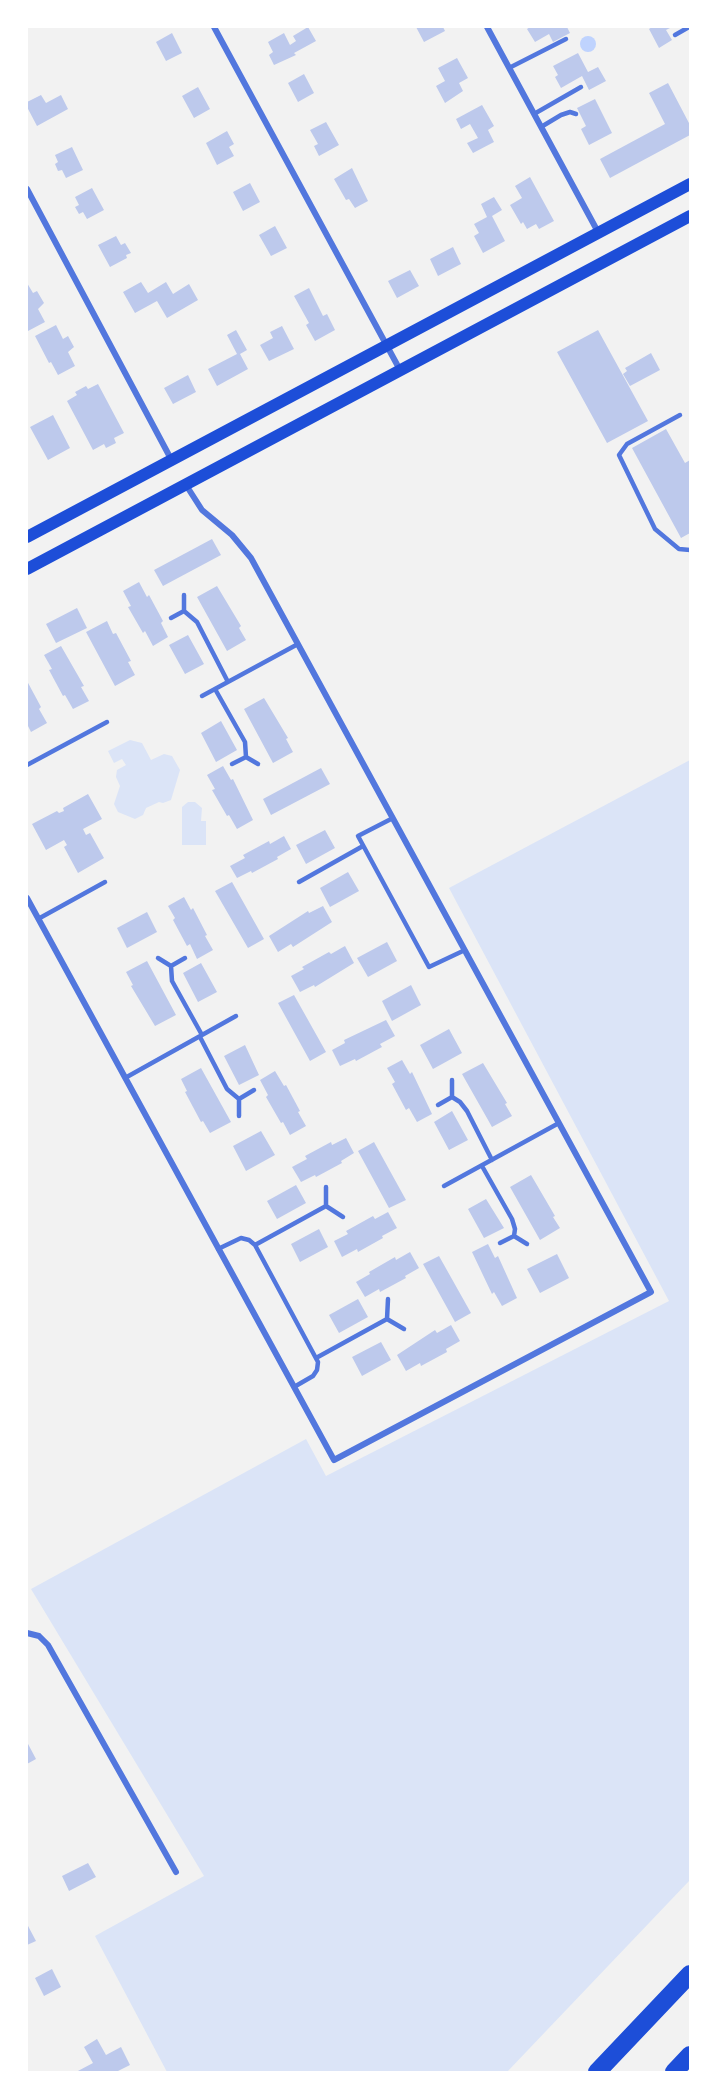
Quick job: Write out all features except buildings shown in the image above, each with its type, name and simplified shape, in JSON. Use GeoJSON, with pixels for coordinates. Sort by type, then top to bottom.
{"type":"FeatureCollection","features":[{"type":"Feature","properties":{"kind":"highway"},"geometry":{"type":"LineString","coordinates":[[597,2072],[690,1974]]}},
{"type":"Feature","properties":{"kind":"highway"},"geometry":{"type":"LineString","coordinates":[[674,2072],[690,2055]]}},
{"type":"Feature","properties":{"kind":"main road"},"geometry":{"type":"LineString","coordinates":[[27,537],[690,184]]}},
{"type":"Feature","properties":{"kind":"main road"},"geometry":{"type":"LineString","coordinates":[[27,569],[690,216]]}},
{"type":"Feature","properties":{"kind":"street"},"geometry":{"type":"LineString","coordinates":[[214,27],[400,371]]}},
{"type":"Feature","properties":{"kind":"street"},"geometry":{"type":"LineString","coordinates":[[487,27],[599,233]]}},
{"type":"Feature","properties":{"kind":"street"},"geometry":{"type":"LineString","coordinates":[[27,189],[171,459]]}},
{"type":"Feature","properties":{"kind":"street"},"geometry":{"type":"LineString","coordinates":[[27,898],[334,1460],[651,1292],[243,547],[207,515],[186,484]]}},
{"type":"Feature","properties":{"kind":"street"},"geometry":{"type":"LineString","coordinates":[[27,1633],[35,1634],[48,1645],[176,1872]]}},
{"type":"Feature","properties":{"kind":"lane"},"geometry":{"type":"LineString","coordinates":[[675,35],[689,27]]}},
{"type":"Feature","properties":{"kind":"lane"},"geometry":{"type":"LineString","coordinates":[[510,68],[566,39]]}},
{"type":"Feature","properties":{"kind":"lane"},"geometry":{"type":"LineString","coordinates":[[534,114],[580,87]]}},
{"type":"Feature","properties":{"kind":"lane"},"geometry":{"type":"LineString","coordinates":[[541,127],[570,112],[576,114]]}},
{"type":"Feature","properties":{"kind":"lane"},"geometry":{"type":"LineString","coordinates":[[680,415],[627,444],[620,455],[655,529],[679,549],[690,550]]}},
{"type":"Feature","properties":{"kind":"lane"},"geometry":{"type":"LineString","coordinates":[[184,595],[184,611],[197,622],[228,682]]}},
{"type":"Feature","properties":{"kind":"lane"},"geometry":{"type":"LineString","coordinates":[[171,618],[184,611]]}},
{"type":"Feature","properties":{"kind":"lane"},"geometry":{"type":"LineString","coordinates":[[202,696],[298,644]]}},
{"type":"Feature","properties":{"kind":"lane"},"geometry":{"type":"LineString","coordinates":[[215,689],[245,742],[246,757]]}},
{"type":"Feature","properties":{"kind":"lane"},"geometry":{"type":"LineString","coordinates":[[27,765],[107,722]]}},
{"type":"Feature","properties":{"kind":"lane"},"geometry":{"type":"LineString","coordinates":[[232,764],[246,757]]}},
{"type":"Feature","properties":{"kind":"lane"},"geometry":{"type":"LineString","coordinates":[[246,757],[258,764]]}},
{"type":"Feature","properties":{"kind":"lane"},"geometry":{"type":"LineString","coordinates":[[393,819],[358,836],[429,967],[465,950]]}},
{"type":"Feature","properties":{"kind":"lane"},"geometry":{"type":"LineString","coordinates":[[299,882],[363,846]]}},
{"type":"Feature","properties":{"kind":"lane"},"geometry":{"type":"LineString","coordinates":[[38,919],[105,882]]}},
{"type":"Feature","properties":{"kind":"lane"},"geometry":{"type":"LineString","coordinates":[[158,958],[171,966]]}},
{"type":"Feature","properties":{"kind":"lane"},"geometry":{"type":"LineString","coordinates":[[171,966],[185,958]]}},
{"type":"Feature","properties":{"kind":"lane"},"geometry":{"type":"LineString","coordinates":[[171,966],[172,981],[227,1089],[239,1099]]}},
{"type":"Feature","properties":{"kind":"lane"},"geometry":{"type":"LineString","coordinates":[[125,1078],[236,1016]]}},
{"type":"Feature","properties":{"kind":"lane"},"geometry":{"type":"LineString","coordinates":[[452,1080],[452,1097]]}},
{"type":"Feature","properties":{"kind":"lane"},"geometry":{"type":"LineString","coordinates":[[239,1099],[254,1090]]}},
{"type":"Feature","properties":{"kind":"lane"},"geometry":{"type":"LineString","coordinates":[[452,1097],[460,1102],[467,1112],[492,1160]]}},
{"type":"Feature","properties":{"kind":"lane"},"geometry":{"type":"LineString","coordinates":[[438,1105],[452,1097]]}},
{"type":"Feature","properties":{"kind":"lane"},"geometry":{"type":"LineString","coordinates":[[239,1099],[239,1116]]}},
{"type":"Feature","properties":{"kind":"lane"},"geometry":{"type":"LineString","coordinates":[[444,1186],[559,1123]]}},
{"type":"Feature","properties":{"kind":"lane"},"geometry":{"type":"LineString","coordinates":[[482,1166],[512,1219],[515,1229],[514,1236]]}},
{"type":"Feature","properties":{"kind":"lane"},"geometry":{"type":"LineString","coordinates":[[326,1187],[326,1206]]}},
{"type":"Feature","properties":{"kind":"lane"},"geometry":{"type":"LineString","coordinates":[[255,1245],[326,1206]]}},
{"type":"Feature","properties":{"kind":"lane"},"geometry":{"type":"LineString","coordinates":[[326,1206],[343,1217]]}},
{"type":"Feature","properties":{"kind":"lane"},"geometry":{"type":"LineString","coordinates":[[500,1243],[514,1236]]}},
{"type":"Feature","properties":{"kind":"lane"},"geometry":{"type":"LineString","coordinates":[[514,1236],[527,1244]]}},
{"type":"Feature","properties":{"kind":"lane"},"geometry":{"type":"LineString","coordinates":[[218,1249],[241,1238],[255,1245],[316,1358],[318,1366],[316,1373],[294,1387]]}},
{"type":"Feature","properties":{"kind":"lane"},"geometry":{"type":"LineString","coordinates":[[387,1319],[388,1299]]}},
{"type":"Feature","properties":{"kind":"lane"},"geometry":{"type":"LineString","coordinates":[[316,1358],[387,1319]]}},
{"type":"Feature","properties":{"kind":"lane"},"geometry":{"type":"LineString","coordinates":[[387,1319],[404,1329]]}},
{"type":"Feature","properties":{"kind":"shaded area"},"geometry":{"type":"Polygon","coordinates":[[[130,740],[142,743],[151,760],[164,754],[172,756],[180,770],[171,800],[146,808],[143,815],[135,819],[118,812],[114,804],[120,786],[116,777],[117,770],[126,765],[122,759],[114,763],[108,751],[130,740]]]}},
{"type":"Feature","properties":{"kind":"shaded area"},"geometry":{"type":"Polygon","coordinates":[[[690,760],[690,1880],[507,2072],[167,2072],[95,1936],[204,1876],[31,1589],[306,1439],[326,1476],[669,1301],[449,888],[690,760]]]}},
{"type":"Feature","properties":{"kind":"shaded area"},"geometry":{"type":"Polygon","coordinates":[[[188,802],[195,802],[202,808],[201,821],[206,821],[206,845],[182,845],[182,807],[188,802]]]}},
{"type":"Feature","properties":{"kind":"water"},"geometry":{"type":"Polygon","coordinates":[[[585,36],[591,36],[596,44],[594,50],[585,52],[580,47],[580,41],[585,36]]]}}]}
